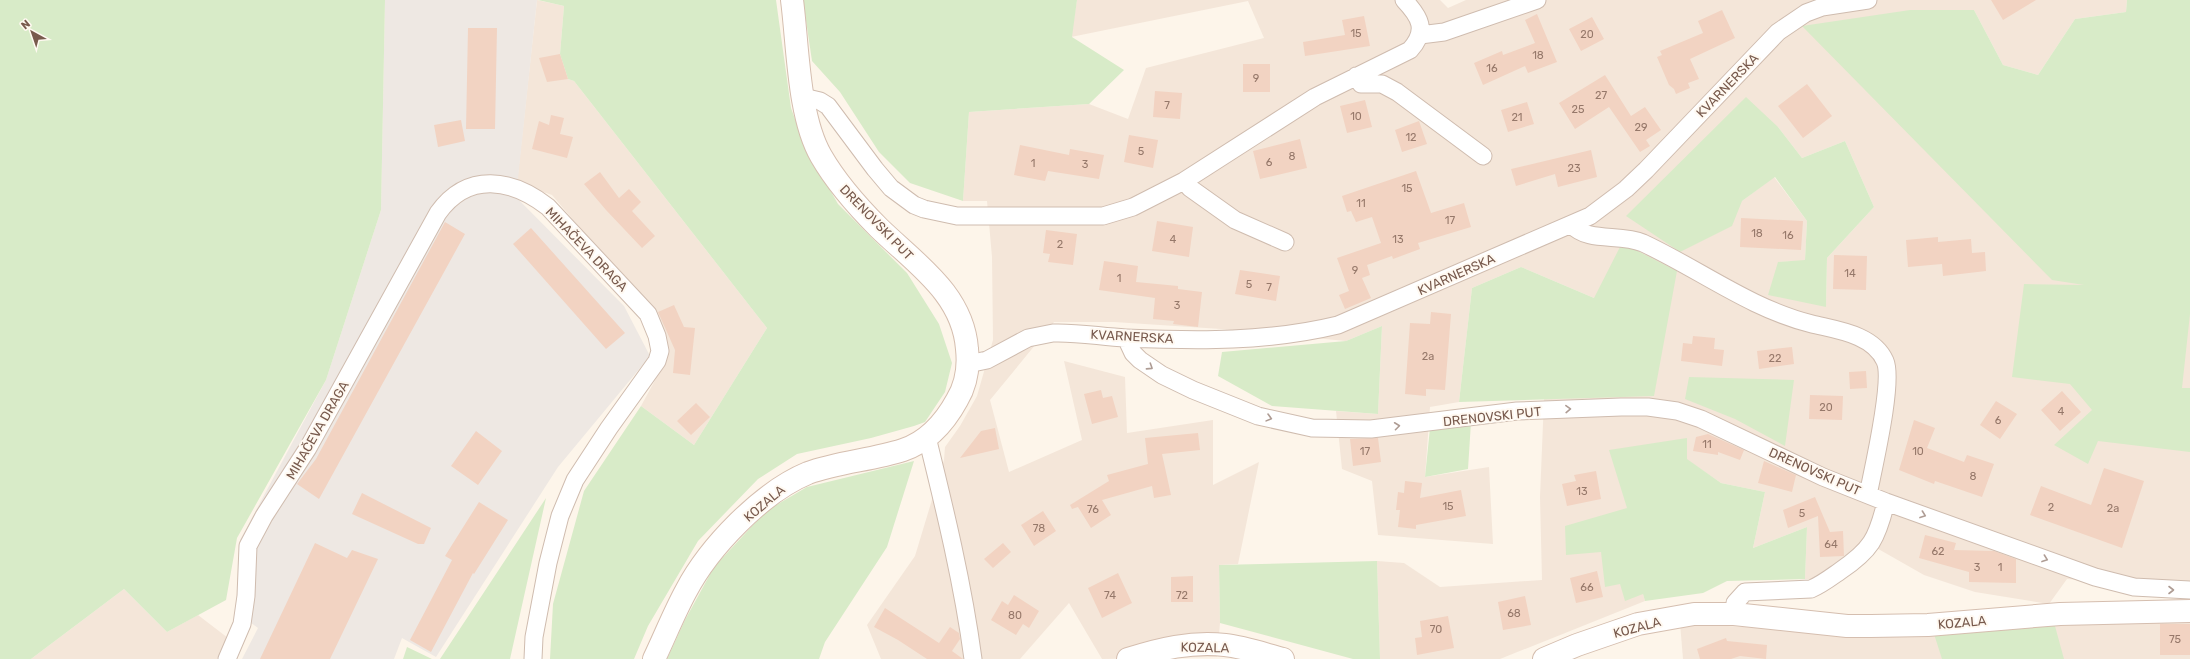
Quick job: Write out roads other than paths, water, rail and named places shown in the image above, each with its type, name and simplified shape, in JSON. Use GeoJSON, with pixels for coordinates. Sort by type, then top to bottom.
{"type":"FeatureCollection","features":[{"type":"Feature","properties":{"kind":"main road","name":"DRENOVSKI PUT"},"geometry":{"type":"LineString","coordinates":[[792,0],[803,97],[814,142],[838,180],[878,227],[938,284],[955,306],[963,323],[968,364]]}},
{"type":"Feature","properties":{"kind":"main road","name":"KOZALA"},"geometry":{"type":"LineString","coordinates":[[654,659],[686,590],[697,573],[725,538],[764,501],[792,480],[812,472],[889,455],[909,448],[927,437],[950,412],[960,394],[968,364]]}},
{"type":"Feature","properties":{"kind":"main road","name":"KOZALA"},"geometry":{"type":"LineString","coordinates":[[1544,659],[1577,645],[1638,624],[1694,614],[1734,614],[1847,626],[1901,626],[2060,614],[2190,612]]}},
{"type":"Feature","properties":{"kind":"main road","name":"KOZALA"},"geometry":{"type":"LineString","coordinates":[[1128,659],[1176,646],[1202,644],[1226,645],[1283,659]]}},
{"type":"Feature","properties":{"kind":"street"},"geometry":{"type":"LineString","coordinates":[[803,97],[820,101],[835,113],[858,148],[891,188],[914,205],[957,216],[1103,216],[1132,207],[1184,181],[1291,112],[1356,76],[1410,50],[1416,44],[1420,35],[1418,15],[1404,0]]}},
{"type":"Feature","properties":{"kind":"street"},"geometry":{"type":"LineString","coordinates":[[1420,35],[1444,32],[1536,0]]}},
{"type":"Feature","properties":{"kind":"street","name":"KVARNERSKA"},"geometry":{"type":"LineString","coordinates":[[968,364],[986,360],[1038,335],[1071,332],[1126,338],[1218,340],[1259,338],[1305,333],[1338,325],[1590,216],[1626,189],[1778,32],[1806,13],[1822,7],[1868,0]]}},
{"type":"Feature","properties":{"kind":"street"},"geometry":{"type":"LineString","coordinates":[[1356,76],[1361,84],[1382,84],[1397,92],[1483,156]]}},
{"type":"Feature","properties":{"kind":"street"},"geometry":{"type":"LineString","coordinates":[[1184,181],[1190,188],[1235,220],[1286,242]]}},
{"type":"Feature","properties":{"kind":"street","name":"MIHAČEVA DRAGA"},"geometry":{"type":"LineString","coordinates":[[227,659],[242,624],[246,596],[248,546],[264,516],[308,448],[438,213],[445,204],[463,190],[485,184],[500,184],[512,187],[539,200],[548,207],[648,314],[657,336],[660,351],[652,370],[609,428],[575,480],[560,516],[548,563],[534,637],[533,659]]}},
{"type":"Feature","properties":{"kind":"street","name":"DRENOVSKI PUT"},"geometry":{"type":"LineString","coordinates":[[1572,225],[1578,232],[1590,236],[1611,236],[1642,243],[1768,308],[1811,324],[1843,332],[1876,348],[1885,361],[1888,374],[1881,426],[1868,495]]}},
{"type":"Feature","properties":{"kind":"street","name":"DRENOVSKI PUT"},"geometry":{"type":"LineString","coordinates":[[1126,338],[1132,353],[1162,375],[1193,390],[1258,416],[1312,428],[1371,429],[1517,410],[1648,407],[1677,411],[1701,419],[1823,476],[1868,495],[2116,584],[2156,590],[2190,590]]}},
{"type":"Feature","properties":{"kind":"street"},"geometry":{"type":"LineString","coordinates":[[927,437],[943,502],[969,627],[973,659]]}},
{"type":"Feature","properties":{"kind":"street"},"geometry":{"type":"LineString","coordinates":[[1734,614],[1735,602],[1745,592],[1811,589],[1818,586],[1858,558],[1867,550],[1874,540],[1886,502]]}}]}
